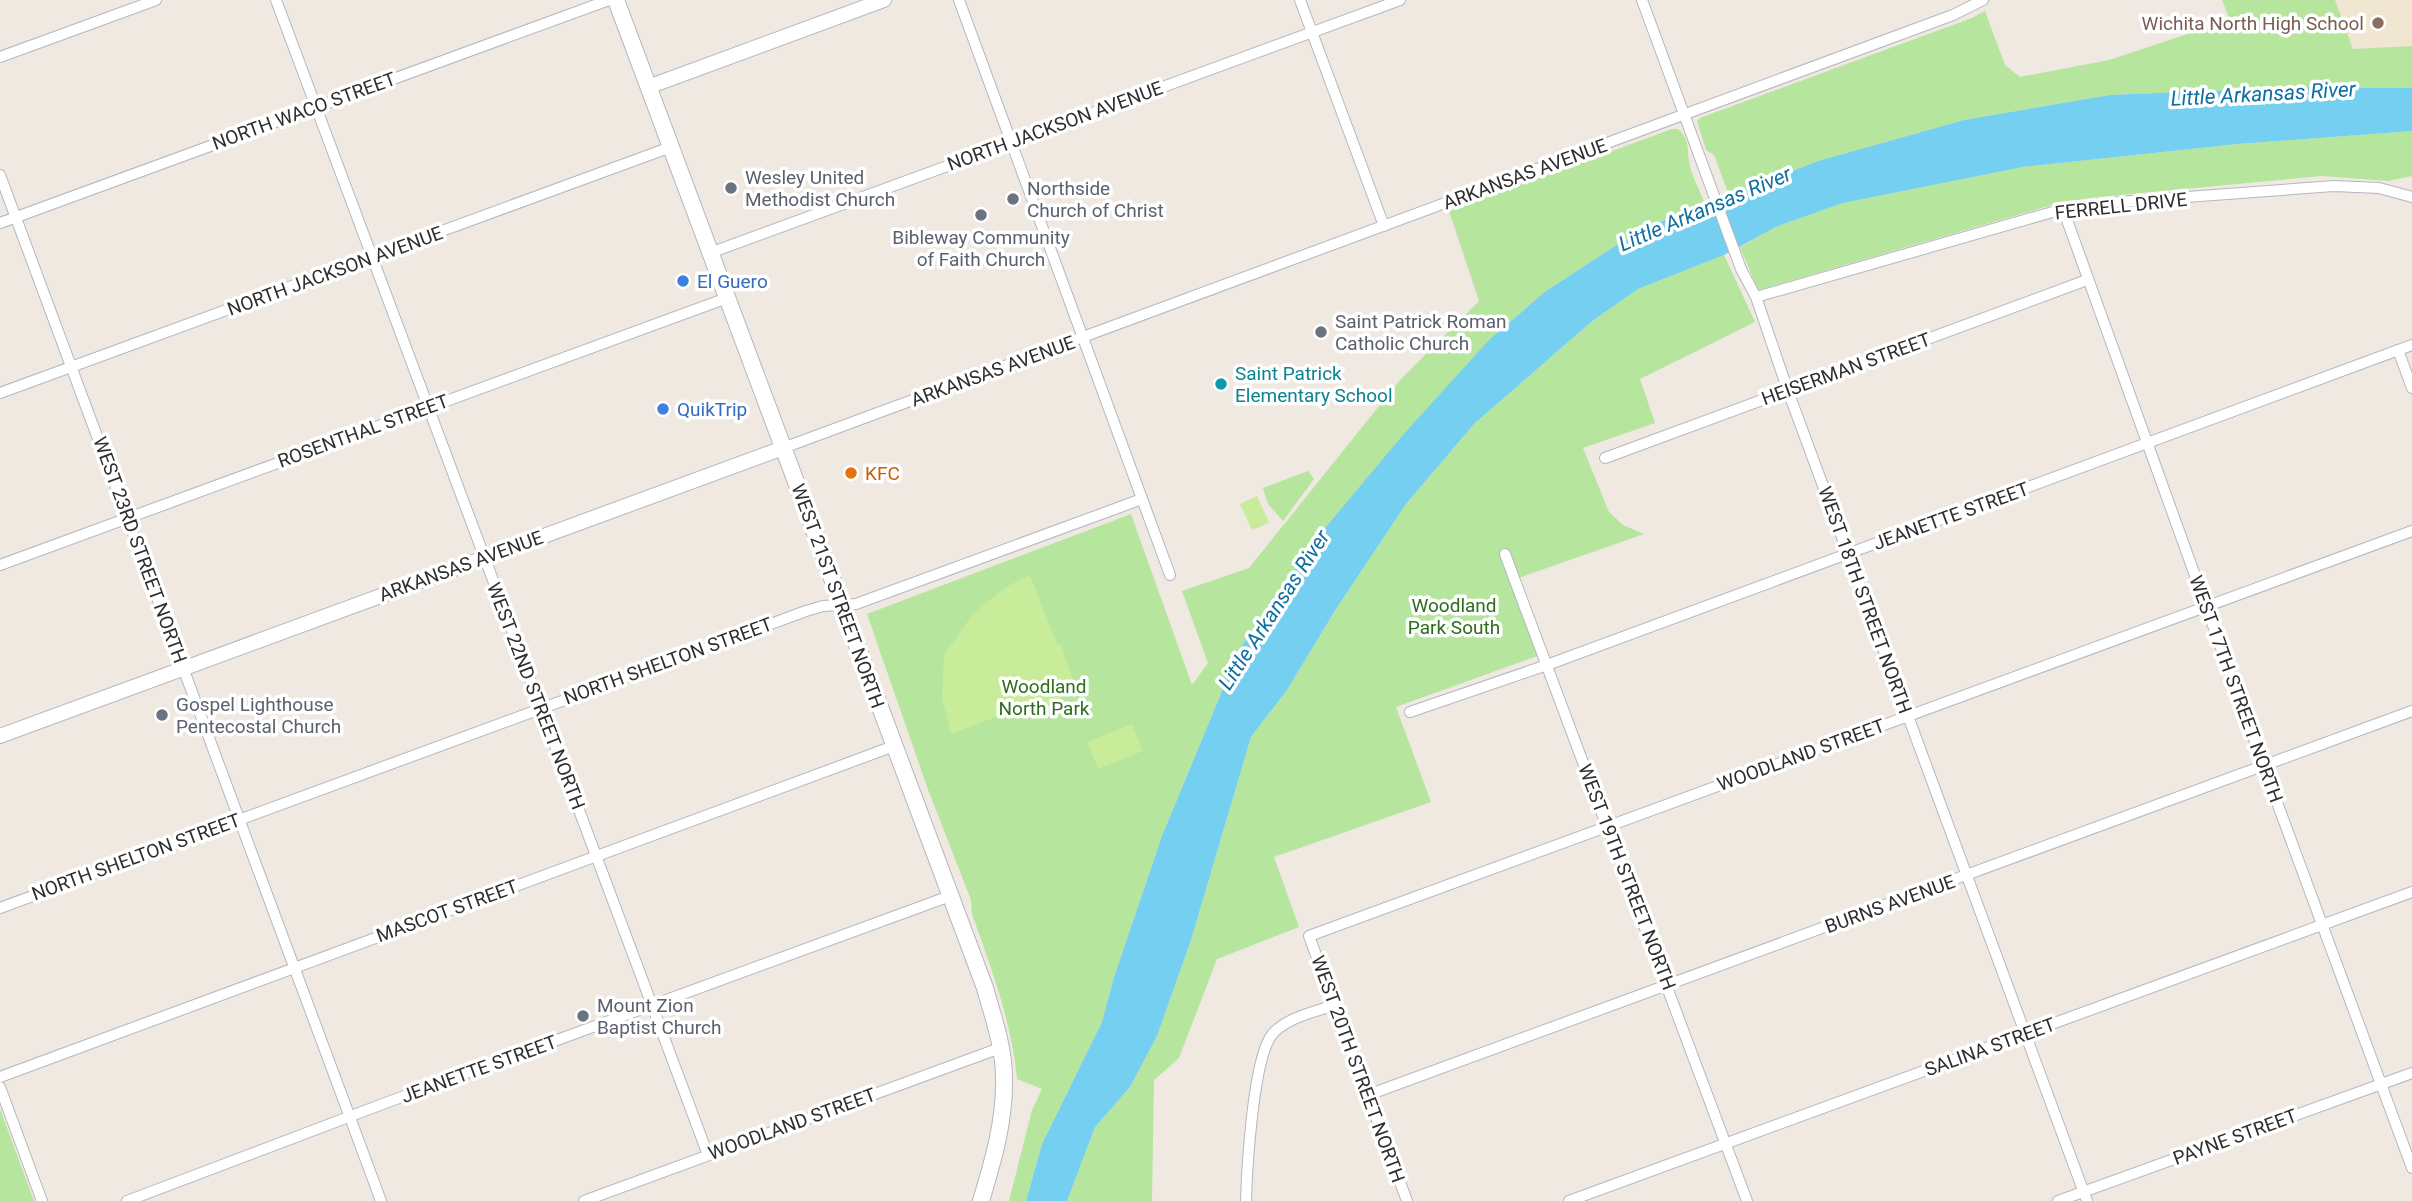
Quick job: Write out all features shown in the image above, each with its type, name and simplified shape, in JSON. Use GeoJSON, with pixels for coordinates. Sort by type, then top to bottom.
{"type":"FeatureCollection","features":[{"type":"Feature","properties":{"kind":"main road","name":"WEST 21ST STREET NORTH"},"geometry":{"type":"LineString","coordinates":[[616,0],[985,988],[999,1037],[1004,1075],[1003,1110],[981,1201]]}},
{"type":"Feature","properties":{"kind":"street"},"geometry":{"type":"LineString","coordinates":[[0,57],[156,0]]}},
{"type":"Feature","properties":{"kind":"street","name":"WEST 22ND STREET NORTH"},"geometry":{"type":"LineString","coordinates":[[276,0],[708,1155]]}},
{"type":"Feature","properties":{"kind":"street","name":"NORTH WACO STREET"},"geometry":{"type":"LineString","coordinates":[[0,223],[609,0]]}},
{"type":"Feature","properties":{"kind":"street"},"geometry":{"type":"LineString","coordinates":[[648,88],[884,0]]}},
{"type":"Feature","properties":{"kind":"street"},"geometry":{"type":"LineString","coordinates":[[959,0],[1170,575]]}},
{"type":"Feature","properties":{"kind":"street"},"geometry":{"type":"LineString","coordinates":[[1300,0],[1384,226]]}},
{"type":"Feature","properties":{"kind":"street","name":"NORTH JACKSON AVENUE"},"geometry":{"type":"LineString","coordinates":[[710,253],[1400,0]]}},
{"type":"Feature","properties":{"kind":"street","name":"WEST 18TH STREET NORTH"},"geometry":{"type":"LineString","coordinates":[[1642,0],[1741,269],[1756,297],[1847,554],[2085,1196]]}},
{"type":"Feature","properties":{"kind":"street","name":"ARKANSAS AVENUE"},"geometry":{"type":"LineString","coordinates":[[0,736],[1685,115],[1953,15],[1983,0]]}},
{"type":"Feature","properties":{"kind":"street","name":"NORTH JACKSON AVENUE"},"geometry":{"type":"LineString","coordinates":[[0,393],[671,147]]}},
{"type":"Feature","properties":{"kind":"street","name":"WEST 23RD STREET NORTH"},"geometry":{"type":"LineString","coordinates":[[0,175],[381,1201]]}},
{"type":"Feature","properties":{"kind":"street","name":"FERRELL DRIVE"},"geometry":{"type":"LineString","coordinates":[[1756,297],[2063,209],[2119,202],[2334,187],[2379,188],[2412,197]]}},
{"type":"Feature","properties":{"kind":"street","name":"WEST 17TH STREET NORTH"},"geometry":{"type":"LineString","coordinates":[[2063,209],[2146,444],[2412,1168]]}},
{"type":"Feature","properties":{"kind":"street","name":"HEISERMAN STREET"},"geometry":{"type":"LineString","coordinates":[[1605,458],[2087,281]]}},
{"type":"Feature","properties":{"kind":"street","name":"ROSENTHAL STREET"},"geometry":{"type":"LineString","coordinates":[[0,565],[727,298]]}},
{"type":"Feature","properties":{"kind":"street","name":"JEANETTE STREET"},"geometry":{"type":"LineString","coordinates":[[1410,712],[1547,665],[2412,345]]}},
{"type":"Feature","properties":{"kind":"street"},"geometry":{"type":"LineString","coordinates":[[2398,350],[2412,388]]}},
{"type":"Feature","properties":{"kind":"street","name":"NORTH SHELTON STREET"},"geometry":{"type":"LineString","coordinates":[[0,908],[806,611],[823,606],[856,604],[1142,499]]}},
{"type":"Feature","properties":{"kind":"street","name":"WOODLAND STREET"},"geometry":{"type":"LineString","coordinates":[[1309,936],[2412,531]]}},
{"type":"Feature","properties":{"kind":"street","name":"WEST 19TH STREET NORTH"},"geometry":{"type":"LineString","coordinates":[[1506,554],[1747,1201]]}},
{"type":"Feature","properties":{"kind":"street","name":"BURNS AVENUE"},"geometry":{"type":"LineString","coordinates":[[1368,1095],[2412,711]]}},
{"type":"Feature","properties":{"kind":"street","name":"MASCOT STREET"},"geometry":{"type":"LineString","coordinates":[[0,1077],[894,746]]}},
{"type":"Feature","properties":{"kind":"street","name":"SALINA STREET"},"geometry":{"type":"LineString","coordinates":[[1569,1201],[2412,892]]}},
{"type":"Feature","properties":{"kind":"street","name":"JEANETTE STREET"},"geometry":{"type":"LineString","coordinates":[[127,1201],[950,896]]}},
{"type":"Feature","properties":{"kind":"street","name":"WEST 20TH STREET NORTH"},"geometry":{"type":"LineString","coordinates":[[1309,936],[1407,1201]]}},
{"type":"Feature","properties":{"kind":"street"},"geometry":{"type":"LineString","coordinates":[[1245,1201],[1247,1157],[1256,1093],[1264,1054],[1272,1035],[1291,1022],[1334,1005]]}},
{"type":"Feature","properties":{"kind":"street","name":"WOODLAND STREET"},"geometry":{"type":"LineString","coordinates":[[584,1201],[1000,1048]]}},
{"type":"Feature","properties":{"kind":"street","name":"PAYNE STREET"},"geometry":{"type":"LineString","coordinates":[[2058,1201],[2085,1196],[2412,1073]]}},
{"type":"Feature","properties":{"kind":"street"},"geometry":{"type":"LineString","coordinates":[[0,1087],[42,1201]]}},
{"type":"Feature","properties":{"kind":"shaded area","name":"Wichita North High School"},"geometry":{"type":"Polygon","coordinates":[[[2335,0],[2412,0],[2412,46],[2353,49],[2335,0]]]}},
{"type":"Feature","properties":{"kind":"green space"},"geometry":{"type":"Polygon","coordinates":[[[2222,0],[2335,0],[2353,49],[2412,46],[2412,88],[2302,87],[2110,95],[1964,120],[1818,161],[1729,195],[1714,155],[1706,150],[1697,121],[1985,11],[2005,65],[2020,77],[2109,60],[2230,20],[2222,0]]]}},
{"type":"Feature","properties":{"kind":"green space","name":"Woodland North Park"},"geometry":{"type":"Polygon","coordinates":[[[1678,129],[1686,140],[1692,172],[1705,204],[1660,222],[1618,244],[1546,291],[1490,339],[1239,650],[1162,836],[1114,977],[1102,1022],[1042,1144],[1026,1201],[1009,1201],[1032,1110],[1042,1089],[1017,1079],[1005,1015],[972,914],[971,900],[927,787],[867,614],[1131,514],[1192,685],[1208,663],[1182,591],[1249,568],[1400,380],[1479,301],[1449,211],[1678,129]]]}},
{"type":"Feature","properties":{"kind":"green space"},"geometry":{"type":"Polygon","coordinates":[[[2412,131],[2412,176],[2388,181],[2321,176],[2059,203],[1758,290],[1740,247],[1778,226],[1843,203],[2023,167],[2238,144],[2412,131]]]}},
{"type":"Feature","properties":{"kind":"green space","name":"Woodland Park South"},"geometry":{"type":"Polygon","coordinates":[[[1724,255],[1755,322],[1640,379],[1655,423],[1583,448],[1609,512],[1623,525],[1644,534],[1510,581],[1537,656],[1396,707],[1431,802],[1274,857],[1299,927],[1217,959],[1179,1058],[1154,1080],[1152,1201],[1067,1201],[1095,1127],[1130,1087],[1157,1036],[1191,940],[1251,737],[1287,690],[1336,609],[1406,504],[1474,424],[1591,322],[1638,289],[1724,255]]]}},
{"type":"Feature","properties":{"kind":"green space"},"geometry":{"type":"Polygon","coordinates":[[[1308,471],[1314,479],[1283,521],[1268,504],[1263,488],[1308,471]]]}},
{"type":"Feature","properties":{"kind":"green space"},"geometry":{"type":"Polygon","coordinates":[[[1257,496],[1269,523],[1252,530],[1240,504],[1257,496]]]}},
{"type":"Feature","properties":{"kind":"green space"},"geometry":{"type":"Polygon","coordinates":[[[1030,575],[1057,644],[1061,645],[1075,685],[1070,695],[1038,707],[1030,704],[951,734],[942,698],[944,655],[973,614],[1006,587],[1030,575]]]}},
{"type":"Feature","properties":{"kind":"green space"},"geometry":{"type":"Polygon","coordinates":[[[1132,724],[1143,751],[1098,769],[1087,742],[1132,724]]]}},
{"type":"Feature","properties":{"kind":"green space"},"geometry":{"type":"Polygon","coordinates":[[[0,1109],[34,1201],[0,1201],[0,1109]]]}},
{"type":"Feature","properties":{"kind":"water","name":"Little Arkansas River"},"geometry":{"type":"Polygon","coordinates":[[[2302,87],[2412,88],[2412,131],[2238,144],[2023,167],[1843,203],[1778,226],[1724,255],[1638,289],[1591,322],[1474,424],[1406,504],[1336,609],[1287,690],[1251,737],[1191,940],[1157,1036],[1130,1087],[1095,1127],[1067,1201],[1026,1201],[1042,1144],[1102,1022],[1114,977],[1162,836],[1239,650],[1321,533],[1402,436],[1490,339],[1546,291],[1618,244],[1660,222],[1818,161],[1964,120],[2110,95],[2302,87]]]}},
{"type":"Feature","properties":{"kind":"place","name":"Wichita North High School"},"geometry":{"type":"Point","coordinates":[2378,23]}},
{"type":"Feature","properties":{"kind":"place","name":"Wesley United Methodist Church"},"geometry":{"type":"Point","coordinates":[731,188]}},
{"type":"Feature","properties":{"kind":"place","name":"Northside Church of Christ"},"geometry":{"type":"Point","coordinates":[1013,199]}},
{"type":"Feature","properties":{"kind":"place","name":"Bibleway Community of Faith Church"},"geometry":{"type":"Point","coordinates":[981,215]}},
{"type":"Feature","properties":{"kind":"place","name":"El Guero"},"geometry":{"type":"Point","coordinates":[683,281]}},
{"type":"Feature","properties":{"kind":"place","name":"Saint Patrick Roman Catholic Church"},"geometry":{"type":"Point","coordinates":[1321,332]}},
{"type":"Feature","properties":{"kind":"place","name":"Saint Patrick Elementary School"},"geometry":{"type":"Point","coordinates":[1221,384]}},
{"type":"Feature","properties":{"kind":"place","name":"QuikTrip"},"geometry":{"type":"Point","coordinates":[663,409]}},
{"type":"Feature","properties":{"kind":"place","name":"KFC"},"geometry":{"type":"Point","coordinates":[851,473]}},
{"type":"Feature","properties":{"kind":"place","name":"Gospel Lighthouse Pentecostal Church"},"geometry":{"type":"Point","coordinates":[162,715]}},
{"type":"Feature","properties":{"kind":"place","name":"Mount Zion Baptist Church"},"geometry":{"type":"Point","coordinates":[583,1016]}}]}
